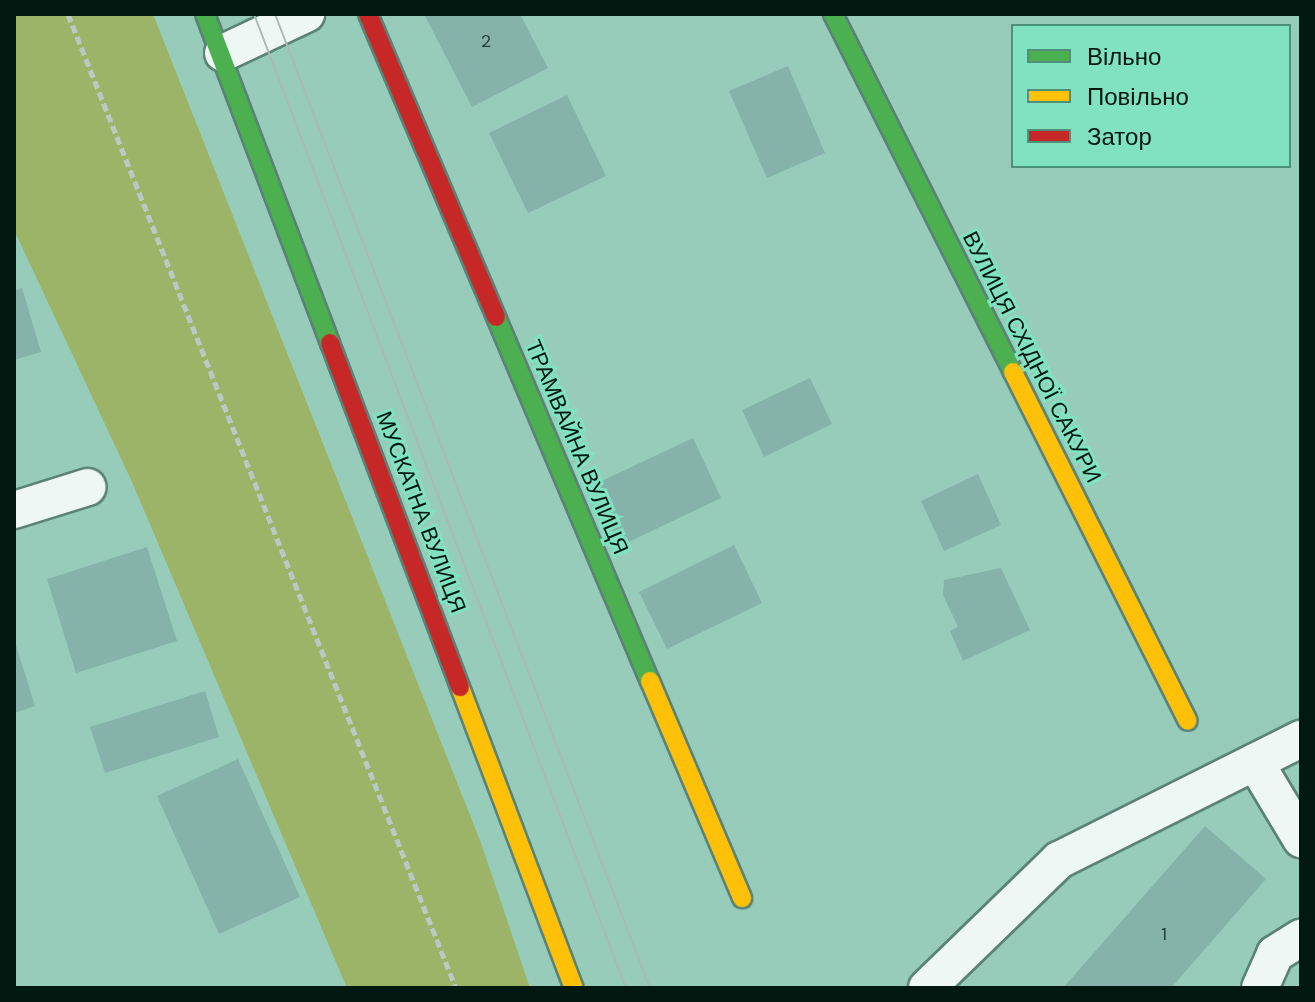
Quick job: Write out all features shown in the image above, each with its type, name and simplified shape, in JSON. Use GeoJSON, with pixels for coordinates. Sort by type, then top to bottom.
{"type":"FeatureCollection","features":[{"type":"Feature","properties":{"kind":"street","name":"МУСКАТНА ВУЛИЦЯ"},"geometry":{"type":"LineString","coordinates":[[205,14],[223,53],[574,988]]}},
{"type":"Feature","properties":{"kind":"street"},"geometry":{"type":"LineString","coordinates":[[223,53],[306,14]]}},
{"type":"Feature","properties":{"kind":"street","name":"ТРАМВАЙНА ВУЛИЦЯ"},"geometry":{"type":"LineString","coordinates":[[368,14],[742,898]]}},
{"type":"Feature","properties":{"kind":"street","name":"ВУЛИЦЯ СХІДНОЇ САКУРИ"},"geometry":{"type":"LineString","coordinates":[[833,14],[1188,721]]}},
{"type":"Feature","properties":{"kind":"street"},"geometry":{"type":"LineString","coordinates":[[14,510],[88,487]]}},
{"type":"Feature","properties":{"kind":"street"},"geometry":{"type":"LineString","coordinates":[[927,988],[1059,860],[1301,739]]}},
{"type":"Feature","properties":{"kind":"street"},"geometry":{"type":"LineString","coordinates":[[1255,762],[1301,839]]}},
{"type":"Feature","properties":{"kind":"street"},"geometry":{"type":"LineString","coordinates":[[1260,988],[1275,954],[1301,938]]}},
{"type":"Feature","properties":{"kind":"path"},"geometry":{"type":"LineString","coordinates":[[68,14],[456,988]]}},
{"type":"Feature","properties":{"kind":"green space"},"geometry":{"type":"Polygon","coordinates":[[[14,14],[153,14],[481,843],[530,988],[347,988],[132,482],[14,230],[14,14]]]}},
{"type":"Feature","properties":{"kind":"building"},"geometry":{"type":"Polygon","coordinates":[[[424,14],[520,14],[548,68],[472,107],[424,14]]]}},
{"type":"Feature","properties":{"kind":"building"},"geometry":{"type":"Polygon","coordinates":[[[788,66],[825,153],[767,178],[729,91],[788,66]]]}},
{"type":"Feature","properties":{"kind":"building"},"geometry":{"type":"Polygon","coordinates":[[[567,95],[606,176],[528,213],[489,133],[567,95]]]}},
{"type":"Feature","properties":{"kind":"building"},"geometry":{"type":"Polygon","coordinates":[[[22,288],[41,352],[14,360],[14,291],[22,288]]]}},
{"type":"Feature","properties":{"kind":"building"},"geometry":{"type":"Polygon","coordinates":[[[810,378],[832,424],[764,457],[742,410],[810,378]]]}},
{"type":"Feature","properties":{"kind":"building"},"geometry":{"type":"Polygon","coordinates":[[[693,438],[721,498],[620,546],[591,486],[693,438]]]}},
{"type":"Feature","properties":{"kind":"building"},"geometry":{"type":"Polygon","coordinates":[[[978,474],[1001,525],[944,551],[921,501],[978,474]]]}},
{"type":"Feature","properties":{"kind":"building"},"geometry":{"type":"Polygon","coordinates":[[[734,545],[762,603],[667,649],[639,592],[734,545]]]}},
{"type":"Feature","properties":{"kind":"building"},"geometry":{"type":"Polygon","coordinates":[[[147,547],[177,641],[76,673],[47,579],[147,547]]]}},
{"type":"Feature","properties":{"kind":"building"},"geometry":{"type":"Polygon","coordinates":[[[1001,568],[1030,630],[963,661],[950,631],[958,627],[943,595],[944,580],[1001,568]]]}},
{"type":"Feature","properties":{"kind":"building"},"geometry":{"type":"Polygon","coordinates":[[[14,639],[35,706],[14,713],[14,639]]]}},
{"type":"Feature","properties":{"kind":"building"},"geometry":{"type":"Polygon","coordinates":[[[205,691],[219,737],[105,773],[90,727],[205,691]]]}},
{"type":"Feature","properties":{"kind":"building"},"geometry":{"type":"Polygon","coordinates":[[[238,759],[300,897],[219,934],[157,796],[238,759]]]}},
{"type":"Feature","properties":{"kind":"building"},"geometry":{"type":"Polygon","coordinates":[[[1205,826],[1266,879],[1171,988],[1063,988],[1205,826]]]}},
{"type":"Feature","properties":{"kind":"tram line"},"geometry":{"type":"LineString","coordinates":[[254,14],[626,988]]}},
{"type":"Feature","properties":{"kind":"tram line"},"geometry":{"type":"LineString","coordinates":[[275,14],[650,988]]}},
{"type":"Feature","properties":{"kind":"traffic: fast"},"geometry":{"type":"LineString","coordinates":[[205,14],[330,343]]}},
{"type":"Feature","properties":{"kind":"traffic: fast"},"geometry":{"type":"LineString","coordinates":[[833,14],[1013,372]]}},
{"type":"Feature","properties":{"kind":"traffic: fast"},"geometry":{"type":"LineString","coordinates":[[496,317],[650,681]]}},
{"type":"Feature","properties":{"kind":"traffic: slow"},"geometry":{"type":"LineString","coordinates":[[1013,372],[1188,721]]}},
{"type":"Feature","properties":{"kind":"traffic: slow"},"geometry":{"type":"LineString","coordinates":[[650,681],[742,898]]}},
{"type":"Feature","properties":{"kind":"traffic: slow"},"geometry":{"type":"LineString","coordinates":[[460,687],[574,988]]}},
{"type":"Feature","properties":{"kind":"traffic: jam"},"geometry":{"type":"LineString","coordinates":[[368,14],[496,317]]}},
{"type":"Feature","properties":{"kind":"traffic: jam"},"geometry":{"type":"LineString","coordinates":[[330,343],[460,687]]}}]}
